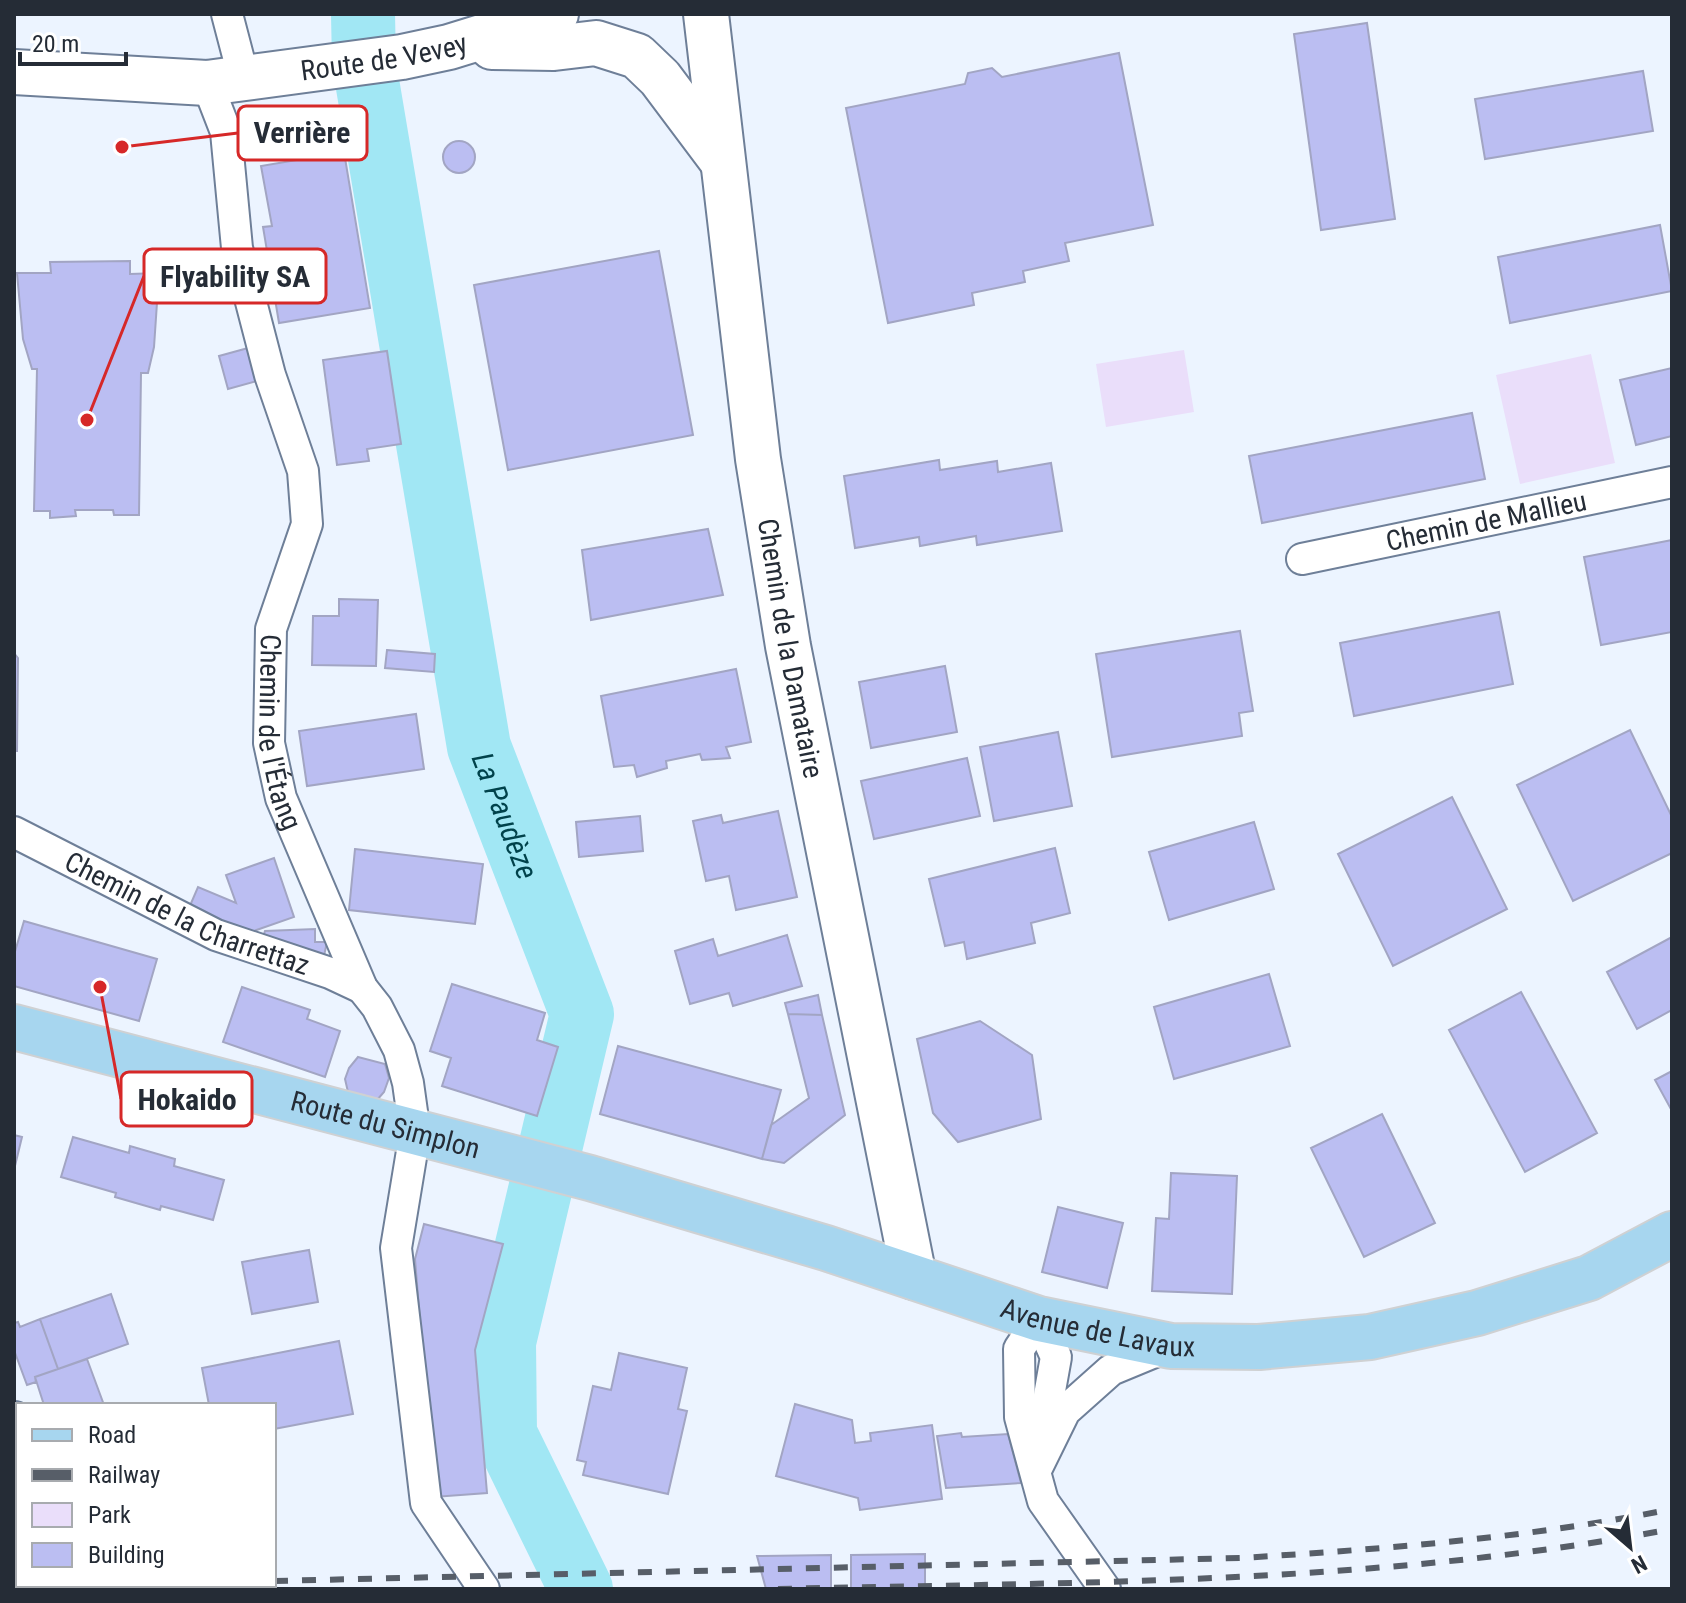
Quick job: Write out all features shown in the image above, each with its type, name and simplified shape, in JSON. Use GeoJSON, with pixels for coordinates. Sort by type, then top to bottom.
{"type":"FeatureCollection","features":[{"type":"Feature","properties":{"kind":"main road","name":"Route du Simplon"},"geometry":{"type":"LineString","coordinates":[[14,1027],[527,1161]]}},
{"type":"Feature","properties":{"kind":"main road","name":"Avenue de Lavaux"},"geometry":{"type":"LineString","coordinates":[[527,1161],[826,1248],[1039,1319],[1171,1346],[1259,1347],[1356,1338],[1462,1317],[1589,1278],[1672,1234]]}},
{"type":"Feature","properties":{"kind":"street","name":"Chemin de l'Étang"},"geometry":{"type":"LineString","coordinates":[[227,14],[226,132],[237,248],[270,375],[303,471],[307,524],[271,629],[269,743],[281,798],[362,988],[377,1007],[399,1050],[408,1083],[415,1133],[396,1248],[426,1503],[484,1589]]}},
{"type":"Feature","properties":{"kind":"street","name":"Route de Vevey"},"geometry":{"type":"LineString","coordinates":[[14,72],[226,81],[402,57],[449,47],[556,14]]}},
{"type":"Feature","properties":{"kind":"street","name":"Chemin de la Damataire"},"geometry":{"type":"LineString","coordinates":[[706,14],[758,459],[788,646],[914,1277]]}},
{"type":"Feature","properties":{"kind":"street"},"geometry":{"type":"LineString","coordinates":[[449,47],[554,48],[596,43],[637,56],[660,78],[721,160]]}},
{"type":"Feature","properties":{"kind":"street","name":"Chemin de Mallieu"},"geometry":{"type":"LineString","coordinates":[[1302,559],[1672,482]]}},
{"type":"Feature","properties":{"kind":"street","name":"Chemin de la Charrettaz"},"geometry":{"type":"LineString","coordinates":[[14,832],[216,935],[330,973],[362,988]]}},
{"type":"Feature","properties":{"kind":"street"},"geometry":{"type":"LineString","coordinates":[[1039,1319],[1056,1357],[1036,1470],[1043,1501],[1105,1589]]}},
{"type":"Feature","properties":{"kind":"street"},"geometry":{"type":"LineString","coordinates":[[1036,1470],[1065,1411],[1111,1370],[1171,1346]]}},
{"type":"Feature","properties":{"kind":"green space"},"geometry":{"type":"Polygon","coordinates":[[[1184,350],[1194,412],[1106,427],[1096,364],[1184,350]]]}},
{"type":"Feature","properties":{"kind":"green space"},"geometry":{"type":"Polygon","coordinates":[[[1591,354],[1615,463],[1520,484],[1496,375],[1591,354]]]}},
{"type":"Feature","properties":{"kind":"building"},"geometry":{"type":"Polygon","coordinates":[[[1367,23],[1395,219],[1321,230],[1294,34],[1367,23]]]}},
{"type":"Feature","properties":{"kind":"building"},"geometry":{"type":"Polygon","coordinates":[[[1119,53],[1153,225],[1065,243],[1069,261],[1023,271],[1025,282],[972,293],[974,305],[888,323],[846,108],[965,84],[968,73],[992,68],[1002,77],[1119,53]]]}},
{"type":"Feature","properties":{"kind":"building"},"geometry":{"type":"Polygon","coordinates":[[[1643,71],[1653,131],[1485,159],[1475,99],[1643,71]]]}},
{"type":"Feature","properties":{"kind":"building"},"geometry":{"type":"Polygon","coordinates":[[[459,141],[470,146],[475,157],[470,168],[459,173],[448,168],[443,157],[448,146],[459,141]]]}},
{"type":"Feature","properties":{"kind":"building"},"geometry":{"type":"Polygon","coordinates":[[[344,152],[370,308],[279,323],[263,227],[272,226],[261,166],[344,152]]]}},
{"type":"Feature","properties":{"kind":"building"},"geometry":{"type":"Polygon","coordinates":[[[1660,225],[1672,291],[1510,323],[1498,257],[1660,225]]]}},
{"type":"Feature","properties":{"kind":"building"},"geometry":{"type":"Polygon","coordinates":[[[659,251],[693,435],[508,470],[474,285],[659,251]]]}},
{"type":"Feature","properties":{"kind":"building"},"geometry":{"type":"Polygon","coordinates":[[[130,261],[130,274],[159,273],[154,347],[148,373],[141,373],[139,515],[114,515],[113,510],[75,510],[76,516],[50,518],[50,511],[34,511],[37,369],[32,369],[23,339],[17,273],[51,273],[50,262],[130,261]]]}},
{"type":"Feature","properties":{"kind":"building"},"geometry":{"type":"Polygon","coordinates":[[[248,348],[257,381],[228,389],[219,356],[248,348]]]}},
{"type":"Feature","properties":{"kind":"building"},"geometry":{"type":"Polygon","coordinates":[[[387,351],[401,444],[367,449],[369,461],[337,465],[323,360],[387,351]]]}},
{"type":"Feature","properties":{"kind":"building"},"geometry":{"type":"Polygon","coordinates":[[[1672,368],[1672,436],[1636,445],[1620,380],[1672,368]]]}},
{"type":"Feature","properties":{"kind":"building"},"geometry":{"type":"Polygon","coordinates":[[[1472,413],[1485,479],[1262,523],[1249,456],[1472,413]]]}},
{"type":"Feature","properties":{"kind":"building"},"geometry":{"type":"Polygon","coordinates":[[[939,460],[940,470],[997,461],[998,472],[1051,463],[1062,531],[977,545],[976,536],[920,546],[919,537],[855,548],[844,476],[939,460]]]}},
{"type":"Feature","properties":{"kind":"building"},"geometry":{"type":"Polygon","coordinates":[[[708,529],[723,595],[591,620],[582,550],[708,529]]]}},
{"type":"Feature","properties":{"kind":"building"},"geometry":{"type":"Polygon","coordinates":[[[1672,540],[1672,632],[1601,645],[1584,557],[1672,540]]]}},
{"type":"Feature","properties":{"kind":"building"},"geometry":{"type":"Polygon","coordinates":[[[339,599],[378,600],[376,666],[312,665],[313,616],[339,616],[339,599]]]}},
{"type":"Feature","properties":{"kind":"building"},"geometry":{"type":"Polygon","coordinates":[[[1499,612],[1513,684],[1354,716],[1340,643],[1499,612]]]}},
{"type":"Feature","properties":{"kind":"building"},"geometry":{"type":"Polygon","coordinates":[[[1240,631],[1253,711],[1239,713],[1242,736],[1112,757],[1096,654],[1240,631]]]}},
{"type":"Feature","properties":{"kind":"building"},"geometry":{"type":"Polygon","coordinates":[[[387,650],[435,654],[434,672],[385,668],[387,650]]]}},
{"type":"Feature","properties":{"kind":"building"},"geometry":{"type":"Polygon","coordinates":[[[14,653],[18,658],[17,751],[14,751],[14,653]]]}},
{"type":"Feature","properties":{"kind":"building"},"geometry":{"type":"Polygon","coordinates":[[[945,666],[957,732],[871,748],[859,682],[945,666]]]}},
{"type":"Feature","properties":{"kind":"building"},"geometry":{"type":"Polygon","coordinates":[[[736,669],[751,742],[726,747],[730,758],[702,760],[700,754],[666,761],[667,768],[637,777],[634,765],[614,767],[601,696],[736,669]]]}},
{"type":"Feature","properties":{"kind":"building"},"geometry":{"type":"Polygon","coordinates":[[[416,714],[424,769],[307,786],[299,731],[416,714]]]}},
{"type":"Feature","properties":{"kind":"building"},"geometry":{"type":"Polygon","coordinates":[[[1630,730],[1672,817],[1672,853],[1573,901],[1517,785],[1630,730]]]}},
{"type":"Feature","properties":{"kind":"building"},"geometry":{"type":"Polygon","coordinates":[[[1058,732],[1072,806],[994,821],[980,747],[1058,732]]]}},
{"type":"Feature","properties":{"kind":"building"},"geometry":{"type":"Polygon","coordinates":[[[967,758],[980,816],[874,839],[861,781],[967,758]]]}},
{"type":"Feature","properties":{"kind":"building"},"geometry":{"type":"Polygon","coordinates":[[[1452,797],[1507,909],[1393,966],[1338,854],[1452,797]]]}},
{"type":"Feature","properties":{"kind":"building"},"geometry":{"type":"Polygon","coordinates":[[[778,811],[797,897],[736,910],[729,876],[706,881],[693,821],[721,815],[723,823],[778,811]]]}},
{"type":"Feature","properties":{"kind":"building"},"geometry":{"type":"Polygon","coordinates":[[[640,816],[643,851],[579,857],[576,822],[640,816]]]}},
{"type":"Feature","properties":{"kind":"building"},"geometry":{"type":"Polygon","coordinates":[[[1254,822],[1274,889],[1169,920],[1149,852],[1254,822]]]}},
{"type":"Feature","properties":{"kind":"building"},"geometry":{"type":"Polygon","coordinates":[[[1055,848],[1070,913],[1031,923],[1035,943],[967,959],[964,942],[945,946],[929,879],[1055,848]]]}},
{"type":"Feature","properties":{"kind":"building"},"geometry":{"type":"Polygon","coordinates":[[[355,849],[483,864],[475,924],[349,910],[355,849]]]}},
{"type":"Feature","properties":{"kind":"building"},"geometry":{"type":"Polygon","coordinates":[[[274,858],[294,917],[248,933],[189,908],[198,887],[236,903],[226,875],[274,858]]]}},
{"type":"Feature","properties":{"kind":"building"},"geometry":{"type":"Polygon","coordinates":[[[24,921],[157,959],[139,1021],[14,986],[14,955],[24,921]]]}},
{"type":"Feature","properties":{"kind":"building"},"geometry":{"type":"Polygon","coordinates":[[[315,929],[315,942],[327,942],[324,956],[263,937],[265,931],[315,929]]]}},
{"type":"Feature","properties":{"kind":"building"},"geometry":{"type":"Polygon","coordinates":[[[787,935],[802,986],[733,1006],[729,993],[690,1004],[675,951],[713,939],[718,956],[787,935]]]}},
{"type":"Feature","properties":{"kind":"building"},"geometry":{"type":"Polygon","coordinates":[[[1672,937],[1672,1010],[1637,1029],[1607,972],[1672,937]]]}},
{"type":"Feature","properties":{"kind":"building"},"geometry":{"type":"Polygon","coordinates":[[[1269,974],[1290,1046],[1174,1079],[1154,1007],[1269,974]]]}},
{"type":"Feature","properties":{"kind":"building"},"geometry":{"type":"Polygon","coordinates":[[[452,984],[545,1013],[537,1040],[558,1047],[537,1116],[442,1086],[451,1058],[430,1051],[452,984]]]}},
{"type":"Feature","properties":{"kind":"building"},"geometry":{"type":"Polygon","coordinates":[[[242,987],[310,1010],[307,1019],[340,1031],[325,1077],[223,1042],[242,987]]]}},
{"type":"Feature","properties":{"kind":"building"},"geometry":{"type":"Polygon","coordinates":[[[1521,992],[1597,1133],[1525,1172],[1449,1030],[1521,992]]]}},
{"type":"Feature","properties":{"kind":"building"},"geometry":{"type":"Polygon","coordinates":[[[818,995],[822,1015],[788,1014],[785,1003],[818,995]]]}},
{"type":"Feature","properties":{"kind":"building"},"geometry":{"type":"Polygon","coordinates":[[[788,1014],[822,1015],[845,1115],[784,1163],[762,1159],[771,1125],[809,1098],[788,1014]]]}},
{"type":"Feature","properties":{"kind":"building"},"geometry":{"type":"Polygon","coordinates":[[[980,1021],[1032,1055],[1041,1119],[958,1142],[933,1113],[917,1039],[980,1021]]]}},
{"type":"Feature","properties":{"kind":"building"},"geometry":{"type":"Polygon","coordinates":[[[618,1046],[781,1090],[762,1159],[600,1114],[618,1046]]]}},
{"type":"Feature","properties":{"kind":"building"},"geometry":{"type":"Polygon","coordinates":[[[358,1057],[385,1064],[389,1078],[377,1100],[348,1092],[345,1079],[358,1057]]]}},
{"type":"Feature","properties":{"kind":"building"},"geometry":{"type":"Polygon","coordinates":[[[1672,1071],[1672,1111],[1655,1080],[1672,1071]]]}},
{"type":"Feature","properties":{"kind":"building"},"geometry":{"type":"Polygon","coordinates":[[[1382,1114],[1435,1223],[1364,1257],[1311,1148],[1382,1114]]]}},
{"type":"Feature","properties":{"kind":"building"},"geometry":{"type":"Polygon","coordinates":[[[14,1135],[22,1137],[14,1170],[14,1135]]]}},
{"type":"Feature","properties":{"kind":"building"},"geometry":{"type":"Polygon","coordinates":[[[73,1137],[129,1153],[130,1146],[175,1159],[174,1166],[224,1180],[213,1220],[161,1206],[160,1210],[61,1177],[73,1137]]]}},
{"type":"Feature","properties":{"kind":"building"},"geometry":{"type":"Polygon","coordinates":[[[1171,1173],[1237,1176],[1232,1294],[1152,1291],[1156,1218],[1169,1219],[1171,1173]]]}},
{"type":"Feature","properties":{"kind":"building"},"geometry":{"type":"Polygon","coordinates":[[[1058,1207],[1123,1223],[1107,1288],[1042,1272],[1058,1207]]]}},
{"type":"Feature","properties":{"kind":"building"},"geometry":{"type":"Polygon","coordinates":[[[424,1224],[503,1244],[475,1350],[487,1493],[434,1497],[415,1259],[424,1224]]]}},
{"type":"Feature","properties":{"kind":"building"},"geometry":{"type":"Polygon","coordinates":[[[309,1250],[318,1302],[252,1314],[242,1262],[309,1250]]]}},
{"type":"Feature","properties":{"kind":"building"},"geometry":{"type":"Polygon","coordinates":[[[111,1294],[128,1344],[58,1369],[40,1319],[111,1294]]]}},
{"type":"Feature","properties":{"kind":"building"},"geometry":{"type":"Polygon","coordinates":[[[40,1319],[58,1369],[35,1377],[36,1382],[27,1385],[14,1350],[14,1323],[18,1322],[20,1327],[40,1319]]]}},
{"type":"Feature","properties":{"kind":"building"},"geometry":{"type":"Polygon","coordinates":[[[339,1341],[353,1414],[276,1429],[276,1403],[209,1403],[202,1368],[339,1341]]]}},
{"type":"Feature","properties":{"kind":"building"},"geometry":{"type":"Polygon","coordinates":[[[619,1353],[687,1368],[678,1409],[687,1411],[668,1494],[583,1475],[586,1462],[577,1460],[593,1386],[611,1390],[619,1353]]]}},
{"type":"Feature","properties":{"kind":"building"},"geometry":{"type":"Polygon","coordinates":[[[87,1359],[103,1403],[43,1403],[35,1377],[87,1359]]]}},
{"type":"Feature","properties":{"kind":"building"},"geometry":{"type":"Polygon","coordinates":[[[795,1404],[852,1420],[855,1443],[871,1441],[870,1433],[932,1425],[942,1499],[860,1510],[858,1498],[776,1476],[795,1404]]]}},
{"type":"Feature","properties":{"kind":"building"},"geometry":{"type":"Polygon","coordinates":[[[961,1433],[962,1437],[1008,1434],[1021,1483],[946,1488],[937,1436],[961,1433]]]}},
{"type":"Feature","properties":{"kind":"building"},"geometry":{"type":"Polygon","coordinates":[[[925,1554],[925,1589],[851,1589],[851,1555],[925,1554]]]}},
{"type":"Feature","properties":{"kind":"building"},"geometry":{"type":"Polygon","coordinates":[[[831,1555],[831,1589],[766,1589],[757,1556],[831,1555]]]}},
{"type":"Feature","properties":{"kind":"waterway","name":"La Paudèze"},"geometry":{"type":"LineString","coordinates":[[363,14],[364,63],[479,747],[582,1014],[504,1342],[505,1434],[581,1589]]}},
{"type":"Feature","properties":{"kind":"railway"},"geometry":{"type":"LineString","coordinates":[[276,1581],[1240,1558],[1511,1535],[1672,1509]]}},
{"type":"Feature","properties":{"kind":"railway"},"geometry":{"type":"LineString","coordinates":[[778,1589],[1115,1582],[1339,1571],[1450,1561],[1672,1529]]}},
{"type":"Feature","properties":{"kind":"place","name":"Verrière"},"geometry":{"type":"Point","coordinates":[122,147]}},
{"type":"Feature","properties":{"kind":"place","name":"Flyability SA"},"geometry":{"type":"Point","coordinates":[87,420]}},
{"type":"Feature","properties":{"kind":"place","name":"Hokaido"},"geometry":{"type":"Point","coordinates":[100,987]}}]}
